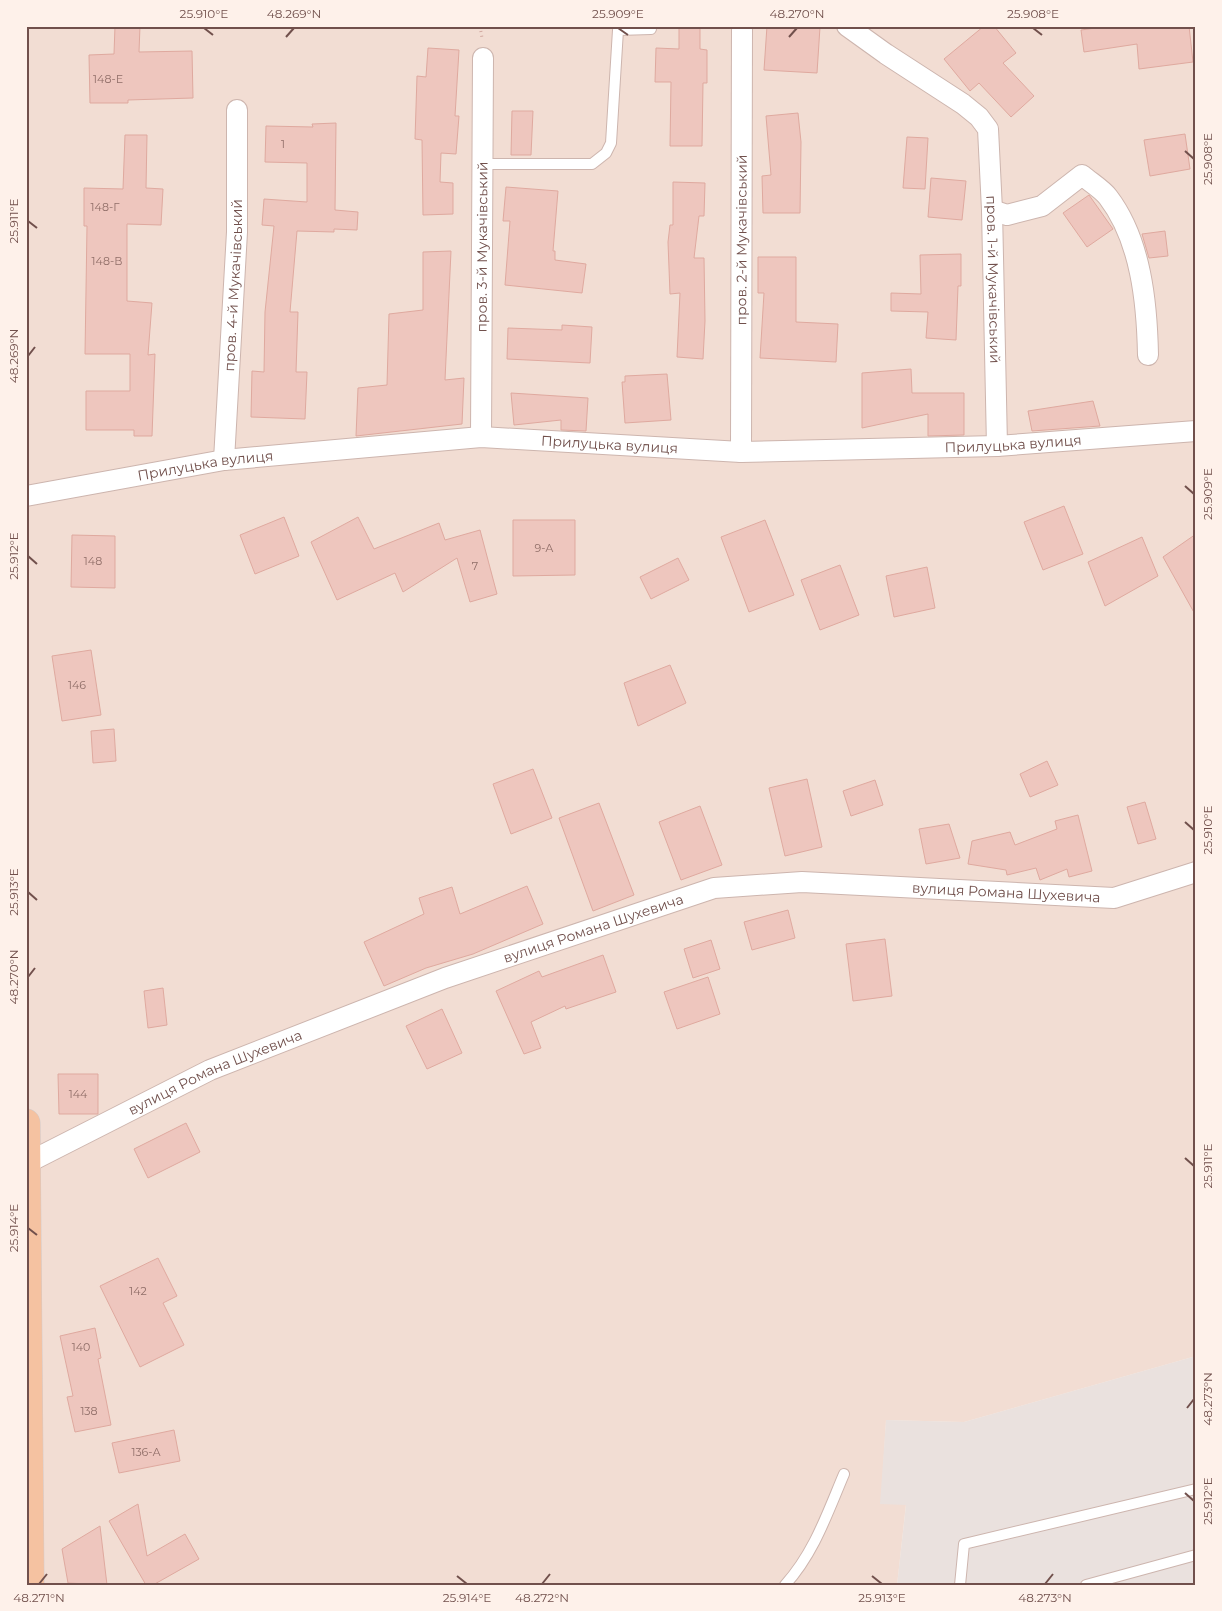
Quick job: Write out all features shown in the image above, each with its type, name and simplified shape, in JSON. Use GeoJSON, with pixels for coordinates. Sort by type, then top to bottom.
{"type":"FeatureCollection","features":[{"type":"Feature","properties":{"kind":"main road"},"geometry":{"type":"LineString","coordinates":[[26,1123],[30,1585]]}},
{"type":"Feature","properties":{"kind":"street","name":"пров. 2-й Мукачівський"},"geometry":{"type":"LineString","coordinates":[[741,452],[742,26]]}},
{"type":"Feature","properties":{"kind":"street","name":"пров. 1-й Мукачівський"},"geometry":{"type":"LineString","coordinates":[[847,26],[979,117],[988,129],[992,210],[997,446]]}},
{"type":"Feature","properties":{"kind":"street","name":"пров. 3-й Мукачівський"},"geometry":{"type":"LineString","coordinates":[[481,437],[483,58]]}},
{"type":"Feature","properties":{"kind":"street","name":"пров. 4-й Мукачівський"},"geometry":{"type":"LineString","coordinates":[[224,460],[237,232],[237,110]]}},
{"type":"Feature","properties":{"kind":"street"},"geometry":{"type":"LineString","coordinates":[[992,210],[1007,215],[1042,206],[1082,175],[1108,196],[1138,259],[1147,314],[1148,355]]}},
{"type":"Feature","properties":{"kind":"street","name":"Прилуцька вулиця"},"geometry":{"type":"LineString","coordinates":[[26,496],[224,460],[481,437],[741,452],[997,446],[1196,431]]}},
{"type":"Feature","properties":{"kind":"street","name":"вулиця Романа Шухевича"},"geometry":{"type":"LineString","coordinates":[[27,1163],[210,1070],[445,978],[714,888],[802,882],[1114,898],[1196,872]]}},
{"type":"Feature","properties":{"kind":"lane"},"geometry":{"type":"LineString","coordinates":[[482,164],[592,164],[599,160],[611,144],[618,30],[651,29]]}},
{"type":"Feature","properties":{"kind":"lane"},"geometry":{"type":"LineString","coordinates":[[784,1585],[802,1566],[812,1549],[844,1474]]}},
{"type":"Feature","properties":{"kind":"lane"},"geometry":{"type":"LineString","coordinates":[[960,1585],[964,1544],[1196,1489]]}},
{"type":"Feature","properties":{"kind":"lane"},"geometry":{"type":"LineString","coordinates":[[1086,1585],[1196,1555]]}},
{"type":"Feature","properties":{"kind":"shaded area"},"geometry":{"type":"Polygon","coordinates":[[[26,26],[1196,26],[1196,1356],[964,1422],[886,1420],[881,1504],[906,1504],[897,1585],[26,1585],[26,26]]]}},
{"type":"Feature","properties":{"kind":"shaded area"},"geometry":{"type":"Polygon","coordinates":[[[1196,1356],[1196,1585],[897,1585],[906,1505],[880,1504],[886,1420],[964,1422],[1196,1356]]]}},
{"type":"Feature","properties":{"kind":"building"},"geometry":{"type":"Polygon","coordinates":[[[115,26],[140,26],[139,52],[192,51],[193,98],[128,100],[128,103],[90,103],[89,55],[114,54],[115,26]]]}},
{"type":"Feature","properties":{"kind":"building"},"geometry":{"type":"Polygon","coordinates":[[[679,26],[700,26],[700,49],[707,50],[707,83],[703,83],[702,146],[670,146],[671,82],[655,82],[656,48],[679,49],[679,26]]]}},
{"type":"Feature","properties":{"kind":"building"},"geometry":{"type":"Polygon","coordinates":[[[767,26],[820,27],[817,73],[764,70],[767,26]]]}},
{"type":"Feature","properties":{"kind":"building"},"geometry":{"type":"Polygon","coordinates":[[[984,26],[994,26],[1016,53],[1003,63],[1034,96],[1011,117],[979,83],[970,91],[944,59],[984,26]]]}},
{"type":"Feature","properties":{"kind":"building"},"geometry":{"type":"Polygon","coordinates":[[[1110,26],[1189,26],[1193,62],[1139,69],[1137,44],[1084,52],[1081,30],[1110,26]]]}},
{"type":"Feature","properties":{"kind":"building"},"geometry":{"type":"Polygon","coordinates":[[[428,48],[459,50],[455,116],[459,116],[456,154],[441,153],[440,182],[453,183],[453,214],[423,215],[422,140],[415,139],[417,76],[426,77],[428,48]]]}},
{"type":"Feature","properties":{"kind":"building"},"geometry":{"type":"Polygon","coordinates":[[[512,111],[533,111],[531,155],[511,155],[512,111]]]}},
{"type":"Feature","properties":{"kind":"building"},"geometry":{"type":"Polygon","coordinates":[[[798,113],[801,142],[800,213],[763,213],[762,176],[771,175],[766,116],[798,113]]]}},
{"type":"Feature","properties":{"kind":"building"},"geometry":{"type":"Polygon","coordinates":[[[336,123],[335,210],[358,212],[357,230],[334,229],[334,232],[297,231],[290,312],[298,312],[296,372],[307,372],[305,419],[251,417],[252,371],[264,372],[265,312],[274,226],[262,225],[264,199],[307,202],[307,163],[265,162],[266,126],[313,127],[312,124],[336,123]]]}},
{"type":"Feature","properties":{"kind":"building"},"geometry":{"type":"Polygon","coordinates":[[[1185,134],[1190,169],[1150,176],[1144,140],[1185,134]]]}},
{"type":"Feature","properties":{"kind":"building"},"geometry":{"type":"Polygon","coordinates":[[[125,135],[147,135],[146,188],[163,189],[161,225],[127,224],[127,301],[152,303],[148,355],[155,354],[152,436],[134,436],[134,430],[86,430],[86,391],[130,391],[130,354],[85,354],[87,226],[84,226],[84,188],[123,189],[125,135]]]}},
{"type":"Feature","properties":{"kind":"building"},"geometry":{"type":"Polygon","coordinates":[[[907,137],[928,138],[925,189],[903,188],[907,137]]]}},
{"type":"Feature","properties":{"kind":"building"},"geometry":{"type":"Polygon","coordinates":[[[931,178],[966,181],[962,220],[928,217],[931,178]]]}},
{"type":"Feature","properties":{"kind":"building"},"geometry":{"type":"Polygon","coordinates":[[[673,182],[705,183],[704,216],[699,216],[694,258],[704,258],[705,321],[703,359],[677,357],[680,293],[670,294],[668,242],[670,225],[673,225],[673,182]]]}},
{"type":"Feature","properties":{"kind":"building"},"geometry":{"type":"Polygon","coordinates":[[[506,187],[558,191],[553,251],[555,251],[555,260],[586,264],[582,293],[505,285],[510,221],[503,221],[506,187]]]}},
{"type":"Feature","properties":{"kind":"building"},"geometry":{"type":"Polygon","coordinates":[[[1089,195],[1113,229],[1087,247],[1063,213],[1089,195]]]}},
{"type":"Feature","properties":{"kind":"building"},"geometry":{"type":"Polygon","coordinates":[[[1165,231],[1168,256],[1149,258],[1142,234],[1165,231]]]}},
{"type":"Feature","properties":{"kind":"building"},"geometry":{"type":"Polygon","coordinates":[[[451,251],[445,380],[464,378],[462,424],[356,436],[358,388],[387,385],[389,314],[423,310],[423,252],[451,251]]]}},
{"type":"Feature","properties":{"kind":"building"},"geometry":{"type":"Polygon","coordinates":[[[961,254],[961,286],[958,286],[956,340],[926,338],[928,312],[891,311],[891,293],[921,294],[920,255],[961,254]]]}},
{"type":"Feature","properties":{"kind":"building"},"geometry":{"type":"Polygon","coordinates":[[[758,257],[796,257],[796,322],[838,324],[836,362],[760,358],[764,293],[758,293],[758,257]]]}},
{"type":"Feature","properties":{"kind":"building"},"geometry":{"type":"Polygon","coordinates":[[[562,325],[592,327],[590,363],[507,359],[508,328],[562,330],[562,325]]]}},
{"type":"Feature","properties":{"kind":"building"},"geometry":{"type":"Polygon","coordinates":[[[911,369],[912,393],[964,393],[964,435],[928,436],[928,414],[862,428],[862,373],[911,369]]]}},
{"type":"Feature","properties":{"kind":"building"},"geometry":{"type":"Polygon","coordinates":[[[667,374],[671,420],[625,423],[622,382],[625,382],[625,376],[667,374]]]}},
{"type":"Feature","properties":{"kind":"building"},"geometry":{"type":"Polygon","coordinates":[[[511,393],[588,398],[586,431],[561,430],[561,420],[514,425],[511,393]]]}},
{"type":"Feature","properties":{"kind":"building"},"geometry":{"type":"Polygon","coordinates":[[[1093,401],[1100,426],[1032,431],[1028,411],[1093,401]]]}},
{"type":"Feature","properties":{"kind":"building"},"geometry":{"type":"Polygon","coordinates":[[[1064,506],[1083,554],[1043,570],[1024,522],[1064,506]]]}},
{"type":"Feature","properties":{"kind":"building"},"geometry":{"type":"Polygon","coordinates":[[[284,517],[299,556],[255,574],[240,535],[284,517]]]}},
{"type":"Feature","properties":{"kind":"building"},"geometry":{"type":"Polygon","coordinates":[[[358,517],[374,549],[439,523],[445,540],[480,530],[497,594],[470,602],[457,558],[403,592],[395,573],[337,600],[311,542],[358,517]]]}},
{"type":"Feature","properties":{"kind":"building"},"geometry":{"type":"Polygon","coordinates":[[[513,520],[575,520],[575,575],[513,576],[513,520]]]}},
{"type":"Feature","properties":{"kind":"building"},"geometry":{"type":"Polygon","coordinates":[[[765,520],[794,595],[749,612],[721,537],[765,520]]]}},
{"type":"Feature","properties":{"kind":"building"},"geometry":{"type":"Polygon","coordinates":[[[1196,534],[1196,616],[1163,557],[1196,534]]]}},
{"type":"Feature","properties":{"kind":"building"},"geometry":{"type":"Polygon","coordinates":[[[72,535],[115,536],[115,588],[71,587],[72,535]]]}},
{"type":"Feature","properties":{"kind":"building"},"geometry":{"type":"Polygon","coordinates":[[[1142,537],[1158,576],[1105,606],[1088,562],[1142,537]]]}},
{"type":"Feature","properties":{"kind":"building"},"geometry":{"type":"Polygon","coordinates":[[[678,558],[689,580],[651,599],[640,577],[678,558]]]}},
{"type":"Feature","properties":{"kind":"building"},"geometry":{"type":"Polygon","coordinates":[[[840,565],[859,615],[820,630],[801,580],[840,565]]]}},
{"type":"Feature","properties":{"kind":"building"},"geometry":{"type":"Polygon","coordinates":[[[927,567],[935,608],[894,617],[886,576],[927,567]]]}},
{"type":"Feature","properties":{"kind":"building"},"geometry":{"type":"Polygon","coordinates":[[[91,650],[101,715],[62,721],[52,656],[91,650]]]}},
{"type":"Feature","properties":{"kind":"building"},"geometry":{"type":"Polygon","coordinates":[[[670,665],[686,703],[638,726],[624,683],[670,665]]]}},
{"type":"Feature","properties":{"kind":"building"},"geometry":{"type":"Polygon","coordinates":[[[114,729],[116,761],[93,763],[91,731],[114,729]]]}},
{"type":"Feature","properties":{"kind":"building"},"geometry":{"type":"Polygon","coordinates":[[[1047,761],[1058,785],[1030,797],[1020,774],[1047,761]]]}},
{"type":"Feature","properties":{"kind":"building"},"geometry":{"type":"Polygon","coordinates":[[[533,769],[552,818],[511,834],[493,784],[533,769]]]}},
{"type":"Feature","properties":{"kind":"building"},"geometry":{"type":"Polygon","coordinates":[[[807,779],[822,847],[785,856],[769,788],[807,779]]]}},
{"type":"Feature","properties":{"kind":"building"},"geometry":{"type":"Polygon","coordinates":[[[875,780],[883,805],[851,816],[843,791],[875,780]]]}},
{"type":"Feature","properties":{"kind":"building"},"geometry":{"type":"Polygon","coordinates":[[[1145,802],[1156,839],[1138,844],[1127,807],[1145,802]]]}},
{"type":"Feature","properties":{"kind":"building"},"geometry":{"type":"Polygon","coordinates":[[[599,803],[634,895],[593,911],[559,818],[599,803]]]}},
{"type":"Feature","properties":{"kind":"building"},"geometry":{"type":"Polygon","coordinates":[[[700,806],[722,865],[681,880],[659,822],[700,806]]]}},
{"type":"Feature","properties":{"kind":"building"},"geometry":{"type":"Polygon","coordinates":[[[1078,815],[1092,871],[1069,877],[1067,869],[1040,880],[1036,868],[1007,875],[1006,870],[968,864],[972,841],[1010,832],[1015,845],[1057,829],[1055,821],[1078,815]]]}},
{"type":"Feature","properties":{"kind":"building"},"geometry":{"type":"Polygon","coordinates":[[[949,824],[960,858],[926,864],[919,829],[949,824]]]}},
{"type":"Feature","properties":{"kind":"building"},"geometry":{"type":"Polygon","coordinates":[[[527,886],[543,924],[473,954],[426,968],[384,986],[364,942],[424,914],[419,898],[452,887],[460,914],[527,886]]]}},
{"type":"Feature","properties":{"kind":"building"},"geometry":{"type":"Polygon","coordinates":[[[788,910],[795,938],[752,950],[744,922],[788,910]]]}},
{"type":"Feature","properties":{"kind":"building"},"geometry":{"type":"Polygon","coordinates":[[[885,939],[892,996],[853,1001],[846,944],[885,939]]]}},
{"type":"Feature","properties":{"kind":"building"},"geometry":{"type":"Polygon","coordinates":[[[711,940],[720,969],[693,978],[684,949],[711,940]]]}},
{"type":"Feature","properties":{"kind":"building"},"geometry":{"type":"Polygon","coordinates":[[[603,955],[616,992],[566,1009],[565,1006],[531,1022],[541,1048],[524,1054],[496,991],[539,971],[542,977],[603,955]]]}},
{"type":"Feature","properties":{"kind":"building"},"geometry":{"type":"Polygon","coordinates":[[[708,977],[720,1014],[677,1029],[664,992],[708,977]]]}},
{"type":"Feature","properties":{"kind":"building"},"geometry":{"type":"Polygon","coordinates":[[[163,988],[167,1025],[148,1028],[144,991],[163,988]]]}},
{"type":"Feature","properties":{"kind":"building"},"geometry":{"type":"Polygon","coordinates":[[[442,1009],[462,1053],[427,1069],[406,1026],[442,1009]]]}},
{"type":"Feature","properties":{"kind":"building"},"geometry":{"type":"Polygon","coordinates":[[[58,1074],[98,1074],[98,1114],[59,1114],[58,1074]]]}},
{"type":"Feature","properties":{"kind":"building"},"geometry":{"type":"Polygon","coordinates":[[[186,1123],[200,1152],[148,1178],[134,1149],[186,1123]]]}},
{"type":"Feature","properties":{"kind":"building"},"geometry":{"type":"Polygon","coordinates":[[[158,1258],[177,1296],[163,1303],[184,1345],[140,1367],[100,1286],[158,1258]]]}},
{"type":"Feature","properties":{"kind":"building"},"geometry":{"type":"Polygon","coordinates":[[[95,1328],[101,1358],[98,1359],[111,1425],[75,1432],[67,1397],[73,1396],[60,1336],[95,1328]]]}},
{"type":"Feature","properties":{"kind":"building"},"geometry":{"type":"Polygon","coordinates":[[[174,1430],[180,1461],[119,1473],[112,1443],[174,1430]]]}},
{"type":"Feature","properties":{"kind":"building"},"geometry":{"type":"Polygon","coordinates":[[[138,1504],[147,1556],[185,1534],[199,1559],[153,1585],[146,1585],[109,1521],[138,1504]]]}},
{"type":"Feature","properties":{"kind":"building"},"geometry":{"type":"Polygon","coordinates":[[[100,1526],[107,1585],[68,1583],[62,1549],[100,1526]]]}}]}
